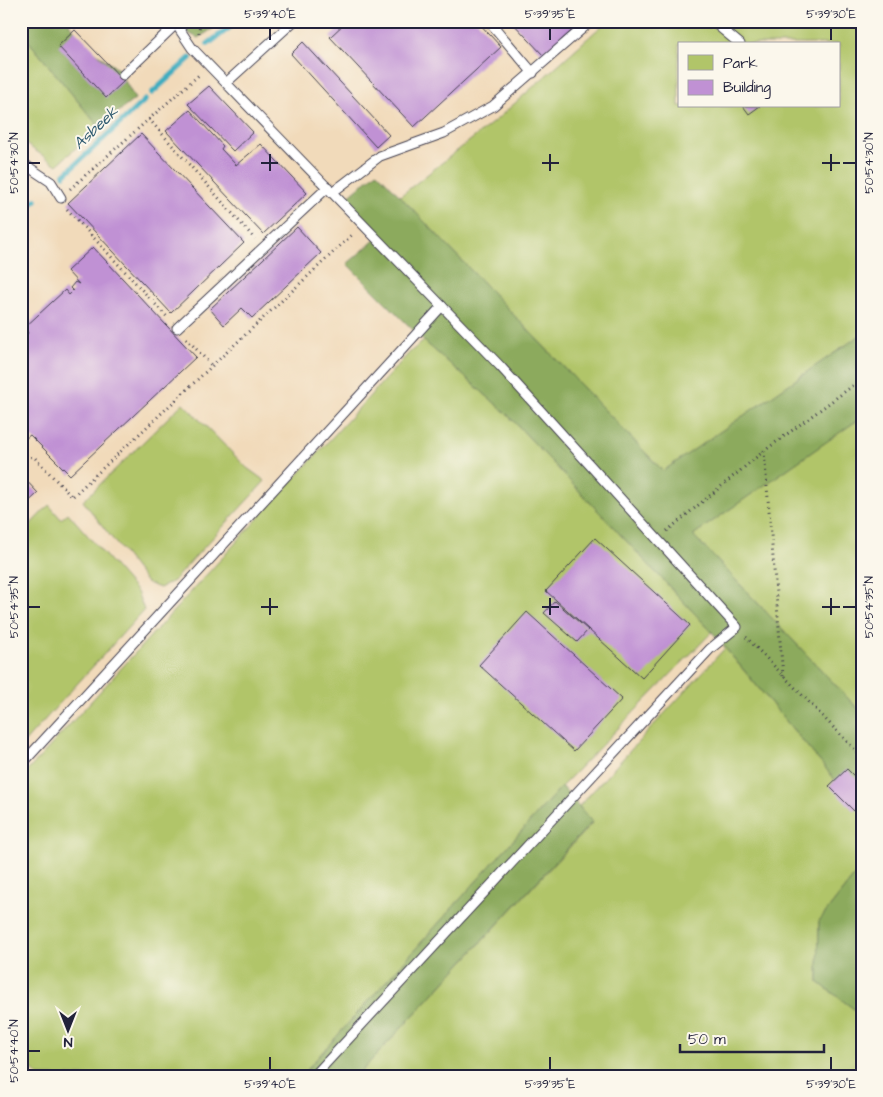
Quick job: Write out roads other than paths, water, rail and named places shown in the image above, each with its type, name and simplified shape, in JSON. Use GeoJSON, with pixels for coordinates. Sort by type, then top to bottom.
{"type":"FeatureCollection","features":[{"type":"Feature","properties":{"kind":"lane"},"geometry":{"type":"LineString","coordinates":[[227,82],[294,21]]}},
{"type":"Feature","properties":{"kind":"lane"},"geometry":{"type":"LineString","coordinates":[[489,21],[533,73]]}},
{"type":"Feature","properties":{"kind":"lane"},"geometry":{"type":"LineString","coordinates":[[177,328],[330,189],[380,156],[444,132],[493,106],[591,21]]}},
{"type":"Feature","properties":{"kind":"lane"},"geometry":{"type":"LineString","coordinates":[[702,21],[716,24],[738,42]]}},
{"type":"Feature","properties":{"kind":"lane"},"geometry":{"type":"LineString","coordinates":[[123,75],[177,25],[192,48],[500,366],[737,627],[710,648],[314,1076]]}},
{"type":"Feature","properties":{"kind":"lane"},"geometry":{"type":"LineString","coordinates":[[21,162],[51,182],[60,198]]}},
{"type":"Feature","properties":{"kind":"lane"},"geometry":{"type":"LineString","coordinates":[[21,765],[442,306]]}},
{"type":"Feature","properties":{"kind":"waterway","name":"Asbeek"},"geometry":{"type":"LineString","coordinates":[[208,44],[238,21]]}},
{"type":"Feature","properties":{"kind":"waterway","name":"Asbeek"},"geometry":{"type":"LineString","coordinates":[[152,93],[190,58]]}},
{"type":"Feature","properties":{"kind":"waterway","name":"Asbeek"},"geometry":{"type":"LineString","coordinates":[[64,175],[145,100]]}},
{"type":"Feature","properties":{"kind":"waterway","name":"Asbeek"},"geometry":{"type":"LineString","coordinates":[[21,212],[36,200]]}}]}
